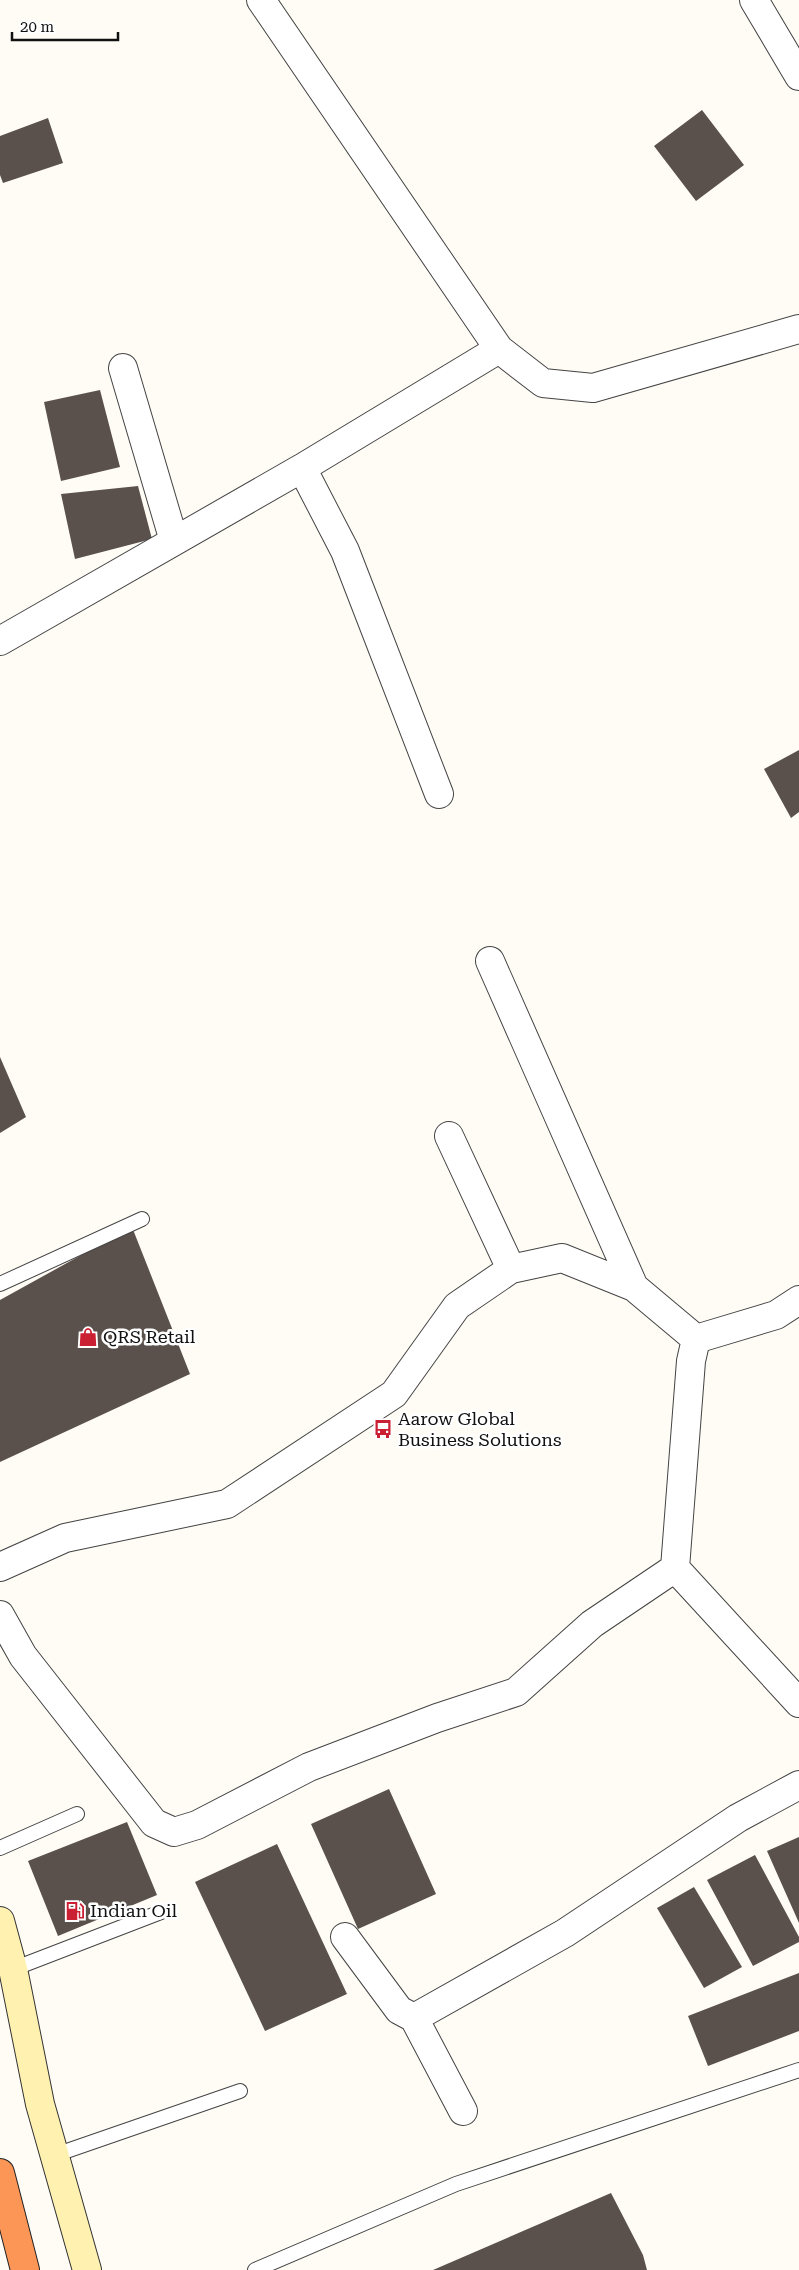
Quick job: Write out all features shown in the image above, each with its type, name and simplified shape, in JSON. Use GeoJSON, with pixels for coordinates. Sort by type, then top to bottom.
{"type":"FeatureCollection","features":[{"type":"Feature","properties":{"kind":"highway"},"geometry":{"type":"LineString","coordinates":[[0,2173],[25,2270]]}},
{"type":"Feature","properties":{"kind":"street"},"geometry":{"type":"LineString","coordinates":[[261,0],[499,349],[543,383],[593,388],[799,329]]}},
{"type":"Feature","properties":{"kind":"street"},"geometry":{"type":"LineString","coordinates":[[754,0],[799,76]]}},
{"type":"Feature","properties":{"kind":"street"},"geometry":{"type":"LineString","coordinates":[[0,641],[302,468],[499,349]]}},
{"type":"Feature","properties":{"kind":"street"},"geometry":{"type":"LineString","coordinates":[[123,368],[174,541]]}},
{"type":"Feature","properties":{"kind":"street"},"geometry":{"type":"LineString","coordinates":[[302,468],[345,551],[439,794]]}},
{"type":"Feature","properties":{"kind":"street"},"geometry":{"type":"LineString","coordinates":[[490,961],[634,1287]]}},
{"type":"Feature","properties":{"kind":"street"},"geometry":{"type":"LineString","coordinates":[[449,1136],[511,1269]]}},
{"type":"Feature","properties":{"kind":"street"},"geometry":{"type":"LineString","coordinates":[[0,1567],[65,1538],[227,1504],[394,1394],[457,1306],[511,1269],[562,1258],[634,1287],[696,1339]]}},
{"type":"Feature","properties":{"kind":"street"},"geometry":{"type":"LineString","coordinates":[[696,1339],[776,1315],[799,1300]]}},
{"type":"Feature","properties":{"kind":"street"},"geometry":{"type":"LineString","coordinates":[[696,1339],[691,1361],[675,1568],[799,1703]]}},
{"type":"Feature","properties":{"kind":"street"},"geometry":{"type":"LineString","coordinates":[[0,1615],[23,1656],[154,1823],[174,1832],[198,1825],[309,1767],[437,1718],[516,1692],[592,1624],[675,1568]]}},
{"type":"Feature","properties":{"kind":"street"},"geometry":{"type":"LineString","coordinates":[[414,2018],[565,1933],[738,1818],[799,1785]]}},
{"type":"Feature","properties":{"kind":"street"},"geometry":{"type":"LineString","coordinates":[[0,1921],[13,1969],[40,2104],[87,2270]]}},
{"type":"Feature","properties":{"kind":"street"},"geometry":{"type":"LineString","coordinates":[[344,1937],[399,2010],[414,2018],[463,2111]]}},
{"type":"Feature","properties":{"kind":"lane"},"geometry":{"type":"LineString","coordinates":[[0,1284],[142,1219]]}},
{"type":"Feature","properties":{"kind":"lane"},"geometry":{"type":"LineString","coordinates":[[0,1848],[77,1814]]}},
{"type":"Feature","properties":{"kind":"lane"},"geometry":{"type":"LineString","coordinates":[[13,1969],[162,1912]]}},
{"type":"Feature","properties":{"kind":"lane"},"geometry":{"type":"LineString","coordinates":[[255,2270],[456,2184],[799,2070]]}},
{"type":"Feature","properties":{"kind":"lane"},"geometry":{"type":"LineString","coordinates":[[55,2155],[240,2091]]}},
{"type":"Feature","properties":{"kind":"building"},"geometry":{"type":"Polygon","coordinates":[[[702,110],[744,165],[696,201],[654,146],[702,110]]]}},
{"type":"Feature","properties":{"kind":"building"},"geometry":{"type":"Polygon","coordinates":[[[48,118],[63,163],[3,183],[0,175],[0,136],[48,118]]]}},
{"type":"Feature","properties":{"kind":"building"},"geometry":{"type":"Polygon","coordinates":[[[100,390],[120,467],[61,481],[44,402],[100,390]]]}},
{"type":"Feature","properties":{"kind":"building"},"geometry":{"type":"Polygon","coordinates":[[[138,486],[152,539],[75,559],[61,494],[138,486]]]}},
{"type":"Feature","properties":{"kind":"building"},"geometry":{"type":"Polygon","coordinates":[[[799,750],[799,812],[791,818],[764,769],[799,750]]]}},
{"type":"Feature","properties":{"kind":"building"},"geometry":{"type":"Polygon","coordinates":[[[0,1057],[26,1117],[0,1133],[0,1057]]]}},
{"type":"Feature","properties":{"kind":"building","name":"QRS Retail"},"geometry":{"type":"Polygon","coordinates":[[[132,1227],[190,1374],[0,1462],[0,1300],[132,1227]]]}},
{"type":"Feature","properties":{"kind":"building"},"geometry":{"type":"Polygon","coordinates":[[[389,1789],[436,1894],[358,1929],[311,1824],[389,1789]]]}},
{"type":"Feature","properties":{"kind":"building"},"geometry":{"type":"Polygon","coordinates":[[[127,1822],[157,1895],[58,1936],[28,1861],[127,1822]]]}},
{"type":"Feature","properties":{"kind":"building"},"geometry":{"type":"Polygon","coordinates":[[[799,1837],[799,1923],[767,1851],[799,1837]]]}},
{"type":"Feature","properties":{"kind":"building"},"geometry":{"type":"Polygon","coordinates":[[[277,1844],[347,1994],[265,2031],[195,1882],[277,1844]]]}},
{"type":"Feature","properties":{"kind":"building"},"geometry":{"type":"Polygon","coordinates":[[[755,1855],[799,1937],[799,1942],[753,1966],[707,1880],[755,1855]]]}},
{"type":"Feature","properties":{"kind":"building"},"geometry":{"type":"Polygon","coordinates":[[[694,1887],[742,1967],[704,1988],[657,1908],[694,1887]]]}},
{"type":"Feature","properties":{"kind":"building"},"geometry":{"type":"Polygon","coordinates":[[[799,1973],[799,2031],[708,2066],[688,2016],[799,1973]]]}},
{"type":"Feature","properties":{"kind":"building"},"geometry":{"type":"Polygon","coordinates":[[[611,2193],[643,2255],[647,2270],[433,2270],[611,2193]]]}},
{"type":"Feature","properties":{"kind":"place","name":"QRS Retail"},"geometry":{"type":"Point","coordinates":[88,1337]}},
{"type":"Feature","properties":{"kind":"place","name":"Aarow Global Business Solutions"},"geometry":{"type":"Point","coordinates":[383,1429]}},
{"type":"Feature","properties":{"kind":"place","name":"Indian Oil"},"geometry":{"type":"Point","coordinates":[75,1911]}}]}
